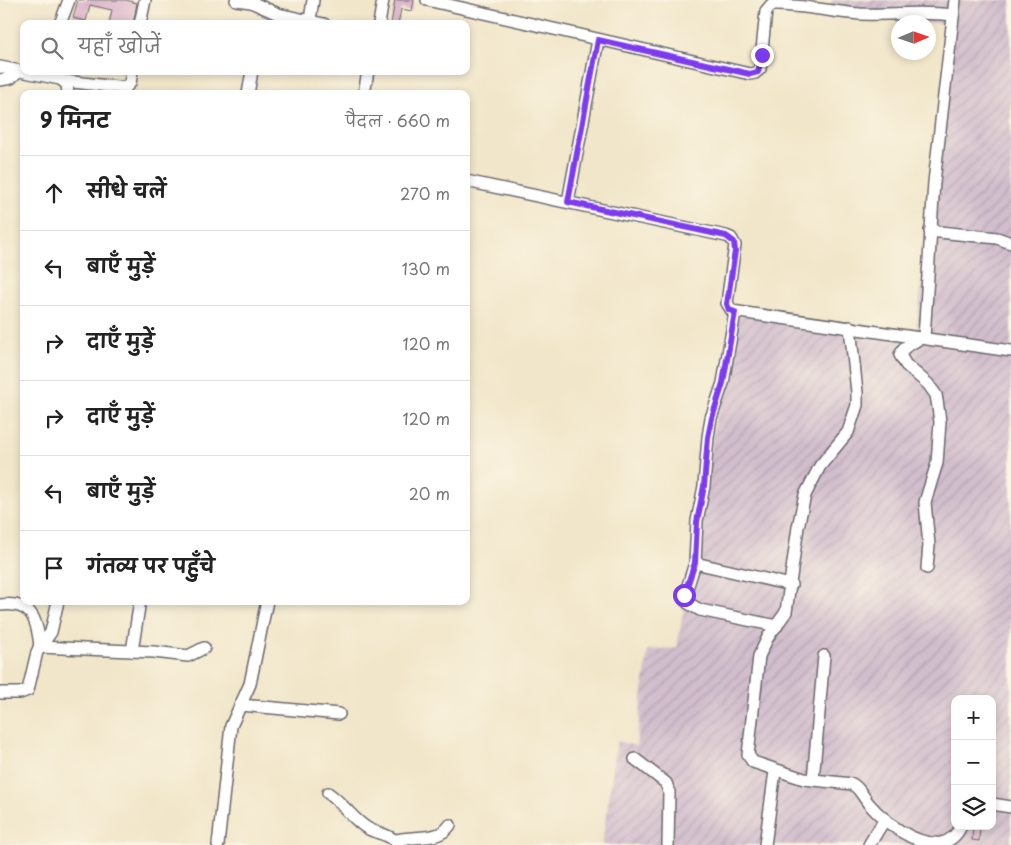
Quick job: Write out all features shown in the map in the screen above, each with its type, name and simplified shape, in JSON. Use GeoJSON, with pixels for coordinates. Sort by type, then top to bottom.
{"type":"FeatureCollection","features":[{"type":"Feature","properties":{"kind":"street"},"geometry":{"type":"LineString","coordinates":[[62,20],[69,0]]}},
{"type":"Feature","properties":{"kind":"street"},"geometry":{"type":"LineString","coordinates":[[141,20],[145,0]]}},
{"type":"Feature","properties":{"kind":"street"},"geometry":{"type":"LineString","coordinates":[[236,0],[251,2],[278,14],[310,20],[313,0]]}},
{"type":"Feature","properties":{"kind":"street"},"geometry":{"type":"LineString","coordinates":[[380,20],[383,0]]}},
{"type":"Feature","properties":{"kind":"street"},"geometry":{"type":"LineString","coordinates":[[427,0],[729,70],[755,74],[760,69],[766,11],[771,5],[860,14],[889,15],[924,12],[953,16]]}},
{"type":"Feature","properties":{"kind":"street"},"geometry":{"type":"LineString","coordinates":[[923,337],[930,232],[955,0]]}},
{"type":"Feature","properties":{"kind":"street"},"geometry":{"type":"LineString","coordinates":[[568,202],[598,40]]}},
{"type":"Feature","properties":{"kind":"street"},"geometry":{"type":"LineString","coordinates":[[0,67],[18,71]]}},
{"type":"Feature","properties":{"kind":"street"},"geometry":{"type":"LineString","coordinates":[[0,80],[11,78],[18,71]]}},
{"type":"Feature","properties":{"kind":"street"},"geometry":{"type":"LineString","coordinates":[[49,75],[65,80],[125,88],[130,83],[131,75]]}},
{"type":"Feature","properties":{"kind":"street"},"geometry":{"type":"LineString","coordinates":[[249,90],[251,75]]}},
{"type":"Feature","properties":{"kind":"street"},"geometry":{"type":"LineString","coordinates":[[365,90],[367,75]]}},
{"type":"Feature","properties":{"kind":"street"},"geometry":{"type":"LineString","coordinates":[[65,80],[67,90]]}},
{"type":"Feature","properties":{"kind":"street"},"geometry":{"type":"LineString","coordinates":[[470,182],[731,238],[734,242],[735,251],[727,304],[729,310],[735,312],[1011,350]]}},
{"type":"Feature","properties":{"kind":"street"},"geometry":{"type":"LineString","coordinates":[[930,232],[997,238],[1011,243]]}},
{"type":"Feature","properties":{"kind":"street"},"geometry":{"type":"LineString","coordinates":[[735,312],[723,383],[708,437],[704,486],[697,522],[695,563],[684,590],[685,599],[693,607],[777,626]]}},
{"type":"Feature","properties":{"kind":"street"},"geometry":{"type":"LineString","coordinates":[[850,327],[857,405],[848,432],[820,466],[805,495],[798,527],[792,585],[786,612],[762,647],[759,656],[747,750],[753,762],[775,771],[813,780],[852,784],[894,828],[917,842],[931,844],[948,843],[958,830]]}},
{"type":"Feature","properties":{"kind":"street"},"geometry":{"type":"LineString","coordinates":[[923,337],[904,348],[900,355],[906,365],[928,384],[936,395],[938,407],[940,429],[937,463],[925,502],[928,545],[926,568]]}},
{"type":"Feature","properties":{"kind":"street"},"geometry":{"type":"LineString","coordinates":[[695,563],[792,585]]}},
{"type":"Feature","properties":{"kind":"street"},"geometry":{"type":"LineString","coordinates":[[0,605],[21,607],[32,613],[38,626],[40,646],[28,690],[20,694],[0,693]]}},
{"type":"Feature","properties":{"kind":"street"},"geometry":{"type":"LineString","coordinates":[[40,646],[51,632],[57,605]]}},
{"type":"Feature","properties":{"kind":"street"},"geometry":{"type":"LineString","coordinates":[[132,651],[139,605]]}},
{"type":"Feature","properties":{"kind":"street"},"geometry":{"type":"LineString","coordinates":[[218,845],[231,726],[250,684],[266,605]]}},
{"type":"Feature","properties":{"kind":"street"},"geometry":{"type":"LineString","coordinates":[[40,646],[188,656],[204,648]]}},
{"type":"Feature","properties":{"kind":"street"},"geometry":{"type":"LineString","coordinates":[[813,780],[824,656]]}},
{"type":"Feature","properties":{"kind":"street"},"geometry":{"type":"LineString","coordinates":[[241,705],[339,714]]}},
{"type":"Feature","properties":{"kind":"street"},"geometry":{"type":"LineString","coordinates":[[635,759],[666,783],[669,792],[668,845]]}},
{"type":"Feature","properties":{"kind":"street"},"geometry":{"type":"LineString","coordinates":[[765,845],[775,771]]}},
{"type":"Feature","properties":{"kind":"street"},"geometry":{"type":"LineString","coordinates":[[328,793],[340,801],[364,826],[397,843],[412,837],[438,836],[445,832],[450,825]]}},
{"type":"Feature","properties":{"kind":"street"},"geometry":{"type":"LineString","coordinates":[[996,805],[1011,807]]}},
{"type":"Feature","properties":{"kind":"street"},"geometry":{"type":"LineString","coordinates":[[869,845],[885,819]]}},
{"type":"Feature","properties":{"kind":"shaded area"},"geometry":{"type":"Polygon","coordinates":[[[832,0],[1011,0],[1011,845],[602,845],[617,741],[636,746],[648,650],[677,648],[734,310],[916,335],[948,24],[936,23],[936,15],[891,15],[891,20],[830,16],[832,0]]]}},
{"type":"Feature","properties":{"kind":"building"},"geometry":{"type":"Polygon","coordinates":[[[78,0],[126,0],[137,3],[134,20],[110,20],[112,10],[90,5],[86,20],[73,18],[78,0]]]}},
{"type":"Feature","properties":{"kind":"building"},"geometry":{"type":"Polygon","coordinates":[[[395,0],[414,0],[412,11],[401,9],[399,20],[392,20],[395,0]]]}},
{"type":"Feature","properties":{"kind":"building"},"geometry":{"type":"Polygon","coordinates":[[[973,830],[980,830],[979,841],[972,840],[973,830]]]}},
{"type":"Feature","properties":{"kind":"route"},"geometry":{"type":"LineString","coordinates":[[684,595],[684,590],[695,563],[697,522],[704,486],[708,437],[723,383],[735,312],[727,307],[732,280],[735,245],[731,238],[726,236],[568,202],[598,40],[750,74],[755,74],[760,69],[762,55]]}}]}
